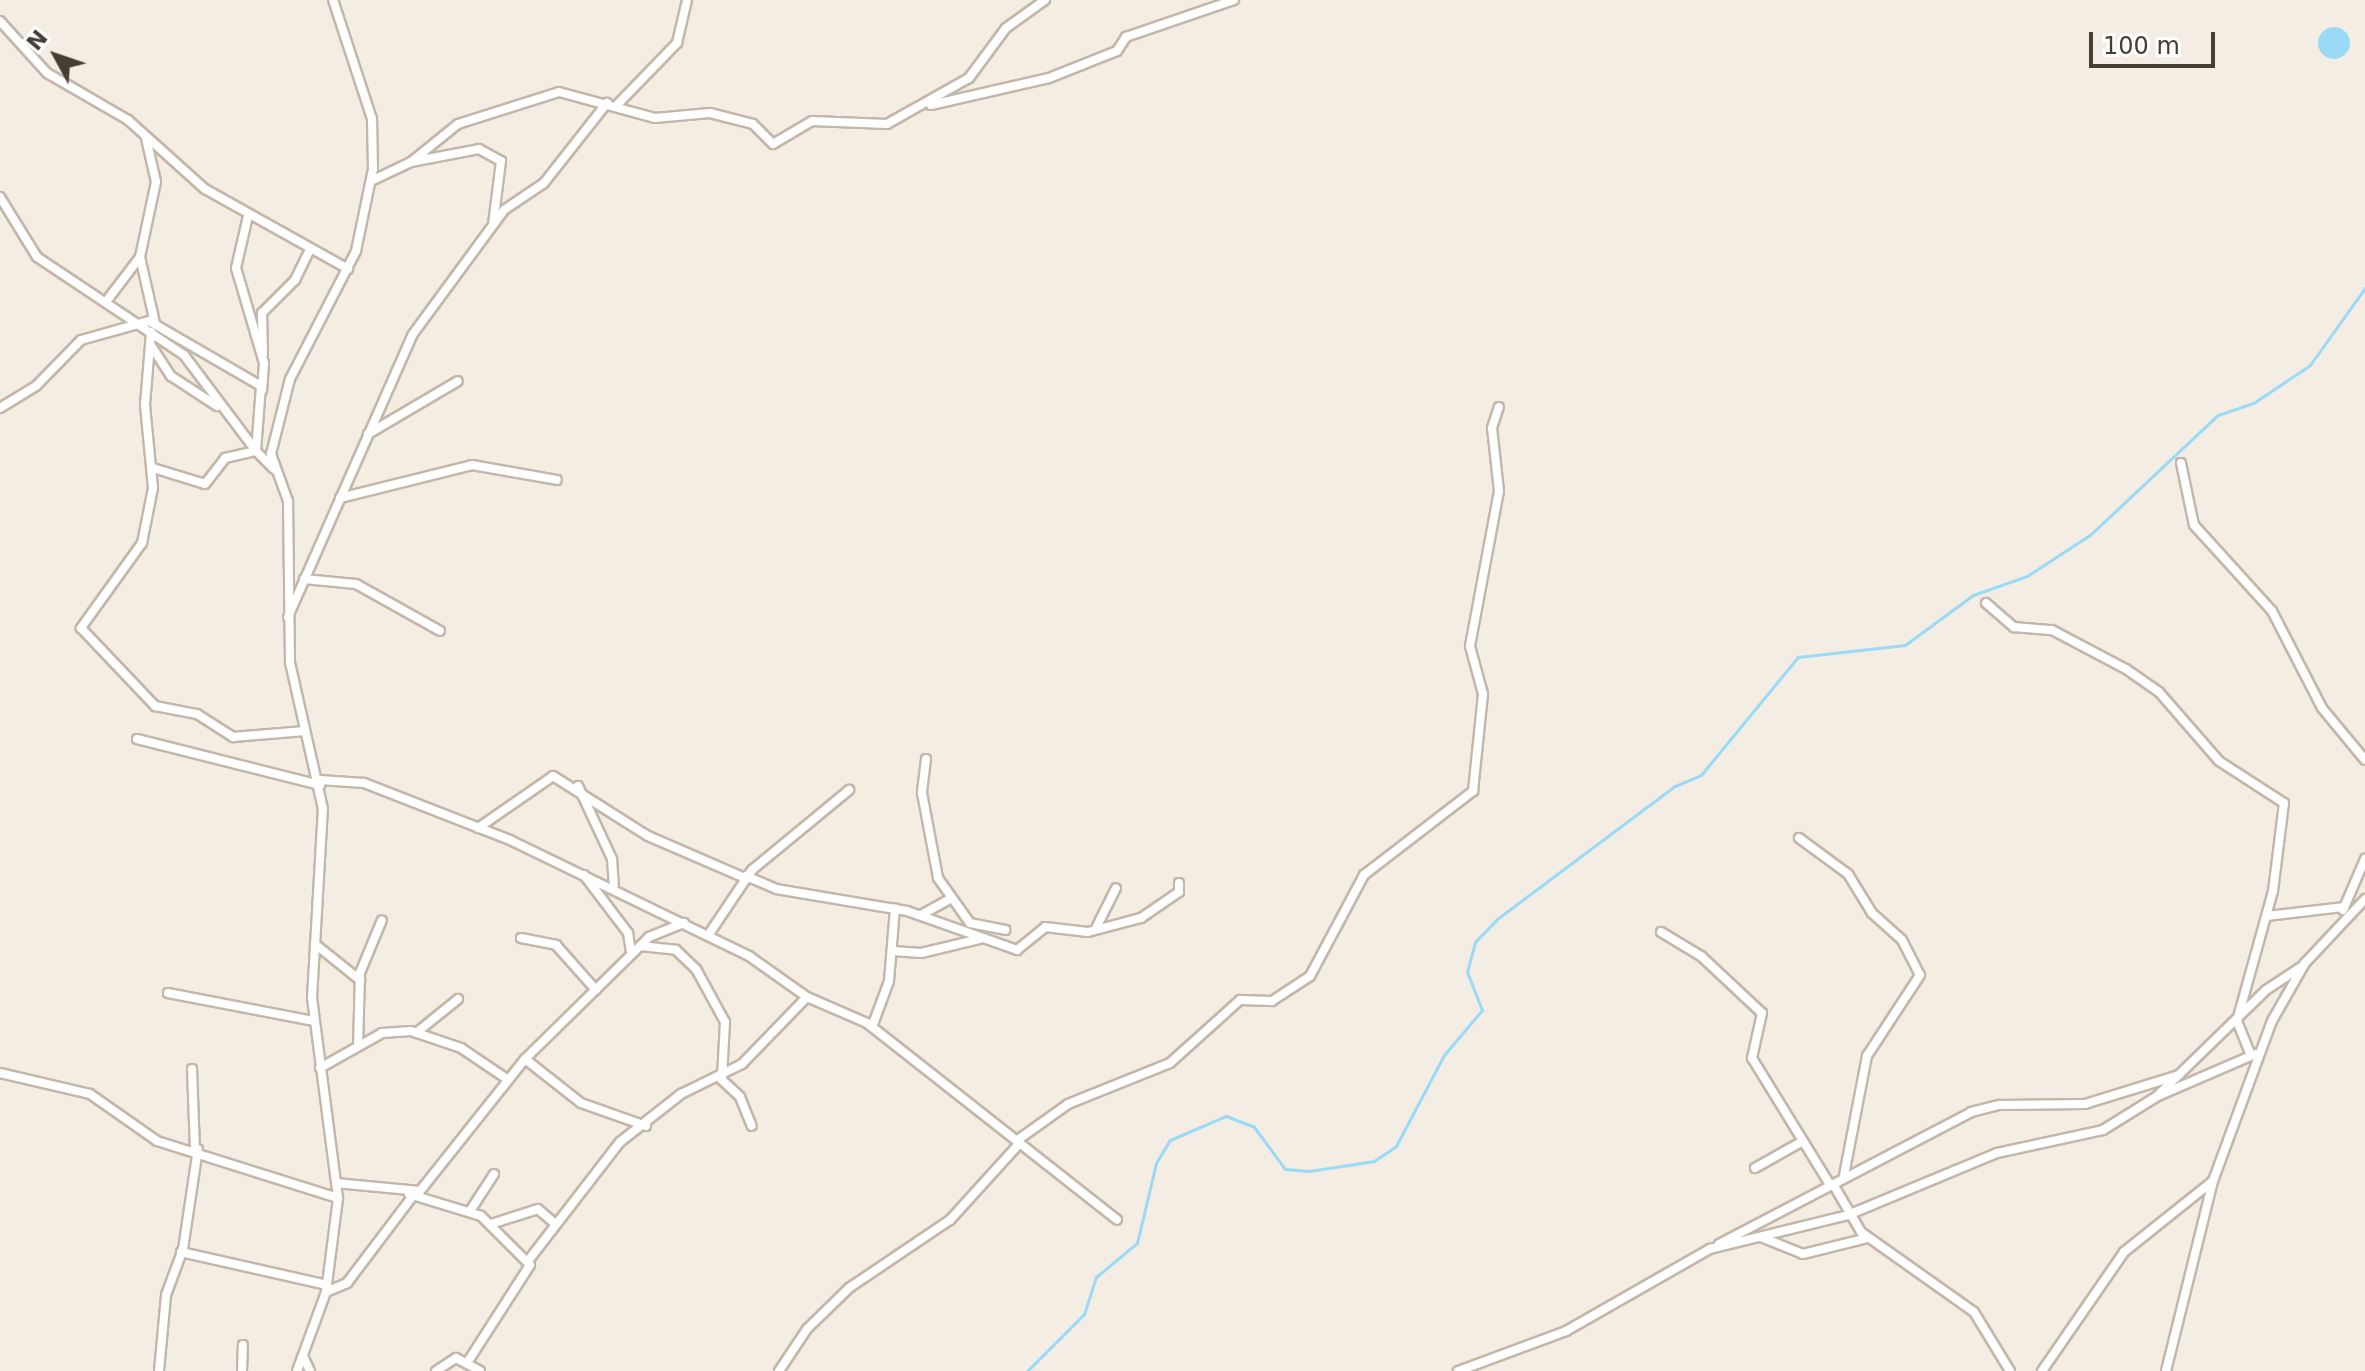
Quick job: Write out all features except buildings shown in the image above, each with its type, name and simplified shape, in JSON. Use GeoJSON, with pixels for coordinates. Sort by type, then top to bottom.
{"type":"FeatureCollection","features":[{"type":"Feature","properties":{"kind":"street"},"geometry":{"type":"LineString","coordinates":[[274,470],[272,445],[290,379],[348,269],[371,181],[372,119],[333,0]]}},
{"type":"Feature","properties":{"kind":"street"},"geometry":{"type":"LineString","coordinates":[[287,620],[413,334],[492,226],[544,183],[612,104],[677,43],[687,0]]}},
{"type":"Feature","properties":{"kind":"street"},"geometry":{"type":"LineString","coordinates":[[371,181],[411,162],[484,112],[559,92],[655,118],[710,113],[753,124],[773,144],[805,122],[887,124],[969,78],[1006,28],[1045,0]]}},
{"type":"Feature","properties":{"kind":"street"},"geometry":{"type":"LineString","coordinates":[[920,108],[1049,78],[1117,51],[1124,38],[1234,0]]}},
{"type":"Feature","properties":{"kind":"street"},"geometry":{"type":"LineString","coordinates":[[0,21],[47,73],[144,133],[194,180],[308,253],[348,269]]}},
{"type":"Feature","properties":{"kind":"street"},"geometry":{"type":"LineString","coordinates":[[144,133],[156,182],[140,257],[155,323]]}},
{"type":"Feature","properties":{"kind":"street"},"geometry":{"type":"LineString","coordinates":[[411,162],[479,149],[501,161],[492,226]]}},
{"type":"Feature","properties":{"kind":"street"},"geometry":{"type":"LineString","coordinates":[[0,197],[37,257],[108,299],[184,355],[218,406],[274,470],[288,501],[287,620],[305,731],[320,782],[325,856],[315,944],[314,1021],[338,1198],[326,1289],[297,1371]]}},
{"type":"Feature","properties":{"kind":"street"},"geometry":{"type":"LineString","coordinates":[[248,216],[236,268],[263,355]]}},
{"type":"Feature","properties":{"kind":"street"},"geometry":{"type":"LineString","coordinates":[[256,451],[262,390],[262,313],[308,253]]}},
{"type":"Feature","properties":{"kind":"street"},"geometry":{"type":"LineString","coordinates":[[108,299],[140,257]]}},
{"type":"Feature","properties":{"kind":"street"},"geometry":{"type":"LineString","coordinates":[[0,408],[81,340],[137,320],[155,323],[231,363],[262,390]]}},
{"type":"Feature","properties":{"kind":"street"},"geometry":{"type":"LineString","coordinates":[[151,332],[145,405],[153,468],[137,558],[81,618],[81,628],[155,706],[190,712],[233,737],[305,731]]}},
{"type":"Feature","properties":{"kind":"street"},"geometry":{"type":"LineString","coordinates":[[151,345],[171,376],[218,406]]}},
{"type":"Feature","properties":{"kind":"street"},"geometry":{"type":"LineString","coordinates":[[367,435],[458,381]]}},
{"type":"Feature","properties":{"kind":"street"},"geometry":{"type":"LineString","coordinates":[[779,1371],[807,1329],[849,1288],[950,1220],[1019,1142],[1068,1104],[1170,1063],[1240,1000],[1272,1001],[1310,976],[1364,875],[1473,791],[1483,694],[1470,646],[1499,491],[1492,428],[1499,407]]}},
{"type":"Feature","properties":{"kind":"street"},"geometry":{"type":"LineString","coordinates":[[153,468],[205,484],[225,458],[256,451]]}},
{"type":"Feature","properties":{"kind":"street"},"geometry":{"type":"LineString","coordinates":[[2181,463],[2194,525],[2272,611],[2322,708],[2365,760]]}},
{"type":"Feature","properties":{"kind":"street"},"geometry":{"type":"LineString","coordinates":[[340,498],[472,465],[557,480]]}},
{"type":"Feature","properties":{"kind":"street"},"geometry":{"type":"LineString","coordinates":[[304,579],[356,584],[440,631]]}},
{"type":"Feature","properties":{"kind":"street"},"geometry":{"type":"LineString","coordinates":[[1986,603],[2014,627],[2052,630],[2126,669],[2159,692],[2219,761],[2280,798],[2286,816],[2267,916],[2237,1021],[2254,1054]]}},
{"type":"Feature","properties":{"kind":"street"},"geometry":{"type":"LineString","coordinates":[[137,739],[320,782],[364,783],[614,885],[709,934],[807,997],[872,1027],[1117,1220]]}},
{"type":"Feature","properties":{"kind":"street"},"geometry":{"type":"LineString","coordinates":[[926,759],[922,793],[930,852],[950,899],[970,923],[1005,930]]}},
{"type":"Feature","properties":{"kind":"street"},"geometry":{"type":"LineString","coordinates":[[478,828],[540,779],[577,786],[648,836],[776,889],[895,908],[1017,950],[1045,927],[1097,927],[1141,918],[1179,892],[1179,883]]}},
{"type":"Feature","properties":{"kind":"street"},"geometry":{"type":"LineString","coordinates":[[577,786],[612,859],[614,885]]}},
{"type":"Feature","properties":{"kind":"street"},"geometry":{"type":"LineString","coordinates":[[709,934],[746,877],[803,821],[849,790]]}},
{"type":"Feature","properties":{"kind":"street"},"geometry":{"type":"LineString","coordinates":[[1799,838],[1848,874],[1872,913],[1899,935],[1920,975],[1867,1056],[1851,1161],[1834,1183]]}},
{"type":"Feature","properties":{"kind":"street"},"geometry":{"type":"LineString","coordinates":[[2340,920],[2365,859]]}},
{"type":"Feature","properties":{"kind":"street"},"geometry":{"type":"LineString","coordinates":[[581,871],[628,933],[631,955]]}},
{"type":"Feature","properties":{"kind":"street"},"geometry":{"type":"LineString","coordinates":[[1097,927],[1116,888]]}},
{"type":"Feature","properties":{"kind":"street"},"geometry":{"type":"LineString","coordinates":[[921,915],[950,899]]}},
{"type":"Feature","properties":{"kind":"street"},"geometry":{"type":"LineString","coordinates":[[2166,1371],[2213,1181],[2254,1054],[2304,965],[2340,920],[2365,899]]}},
{"type":"Feature","properties":{"kind":"street"},"geometry":{"type":"LineString","coordinates":[[2267,916],[2344,907]]}},
{"type":"Feature","properties":{"kind":"street"},"geometry":{"type":"LineString","coordinates":[[872,1027],[893,951],[895,908]]}},
{"type":"Feature","properties":{"kind":"street"},"geometry":{"type":"LineString","coordinates":[[358,1046],[360,980],[382,920]]}},
{"type":"Feature","properties":{"kind":"street"},"geometry":{"type":"LineString","coordinates":[[181,1252],[326,1289],[347,1283],[410,1195],[425,1184],[525,1059],[640,946],[685,922]]}},
{"type":"Feature","properties":{"kind":"street"},"geometry":{"type":"LineString","coordinates":[[1661,932],[1708,961],[1762,1013],[1765,1026],[1752,1058],[1803,1141],[1834,1183],[1848,1215],[1867,1238],[1974,1312],[2010,1371]]}},
{"type":"Feature","properties":{"kind":"street"},"geometry":{"type":"LineString","coordinates":[[521,938],[556,945],[596,990]]}},
{"type":"Feature","properties":{"kind":"street"},"geometry":{"type":"LineString","coordinates":[[893,951],[912,954],[982,938]]}},
{"type":"Feature","properties":{"kind":"street"},"geometry":{"type":"LineString","coordinates":[[315,944],[360,980]]}},
{"type":"Feature","properties":{"kind":"street"},"geometry":{"type":"LineString","coordinates":[[640,946],[676,950],[696,969],[725,1022],[721,1078],[740,1097],[752,1126]]}},
{"type":"Feature","properties":{"kind":"street"},"geometry":{"type":"LineString","coordinates":[[2156,1097],[2237,1021],[2304,965]]}},
{"type":"Feature","properties":{"kind":"street"},"geometry":{"type":"LineString","coordinates":[[168,993],[314,1021]]}},
{"type":"Feature","properties":{"kind":"street"},"geometry":{"type":"LineString","coordinates":[[467,1363],[519,1288],[528,1261],[612,1150],[646,1126],[681,1094],[721,1078],[772,1039],[807,997]]}},
{"type":"Feature","properties":{"kind":"street"},"geometry":{"type":"LineString","coordinates":[[416,1033],[458,999]]}},
{"type":"Feature","properties":{"kind":"street"},"geometry":{"type":"LineString","coordinates":[[320,1068],[393,1030],[416,1033],[461,1048],[507,1079]]}},
{"type":"Feature","properties":{"kind":"street"},"geometry":{"type":"LineString","coordinates":[[1710,1249],[1848,1215],[1983,1158],[2103,1130],[2156,1097],[2254,1054]]}},
{"type":"Feature","properties":{"kind":"street"},"geometry":{"type":"LineString","coordinates":[[525,1059],[581,1103],[646,1126]]}},
{"type":"Feature","properties":{"kind":"street"},"geometry":{"type":"LineString","coordinates":[[159,1371],[167,1288],[181,1252],[196,1149],[192,1069]]}},
{"type":"Feature","properties":{"kind":"street"},"geometry":{"type":"LineString","coordinates":[[0,1073],[90,1094],[146,1136],[196,1149],[260,1177],[338,1198]]}},
{"type":"Feature","properties":{"kind":"street"},"geometry":{"type":"LineString","coordinates":[[1458,1371],[1566,1331],[1834,1183],[1988,1107],[2085,1104],[2179,1075]]}},
{"type":"Feature","properties":{"kind":"street"},"geometry":{"type":"LineString","coordinates":[[1755,1168],[1803,1141]]}},
{"type":"Feature","properties":{"kind":"street"},"geometry":{"type":"LineString","coordinates":[[470,1211],[494,1174]]}},
{"type":"Feature","properties":{"kind":"street"},"geometry":{"type":"LineString","coordinates":[[2042,1371],[2134,1240],[2213,1181]]}},
{"type":"Feature","properties":{"kind":"street"},"geometry":{"type":"LineString","coordinates":[[336,1183],[410,1195],[470,1211],[491,1224],[528,1261]]}},
{"type":"Feature","properties":{"kind":"street"},"geometry":{"type":"LineString","coordinates":[[491,1224],[538,1209],[555,1224]]}},
{"type":"Feature","properties":{"kind":"street"},"geometry":{"type":"LineString","coordinates":[[1760,1237],[1803,1254],[1867,1238]]}},
{"type":"Feature","properties":{"kind":"street"},"geometry":{"type":"LineString","coordinates":[[242,1371],[243,1345]]}},
{"type":"Feature","properties":{"kind":"street"},"geometry":{"type":"LineString","coordinates":[[303,1356],[311,1370]]}},
{"type":"Feature","properties":{"kind":"street"},"geometry":{"type":"LineString","coordinates":[[436,1371],[448,1359],[467,1363],[480,1371]]}},
{"type":"Feature","properties":{"kind":"water"},"geometry":{"type":"Polygon","coordinates":[[[2334,27],[2345,32],[2350,43],[2345,54],[2334,59],[2323,54],[2318,43],[2323,32],[2334,27]]]}},
{"type":"Feature","properties":{"kind":"waterway"},"geometry":{"type":"LineString","coordinates":[[1027,1371],[1084,1314],[1096,1277],[1137,1243],[1156,1163],[1170,1140],[1226,1116],[1254,1127],[1285,1169],[1309,1171],[1374,1161],[1396,1146],[1444,1055],[1482,1010],[1467,972],[1475,942],[1497,919],[1675,786],[1701,775],[1798,657],[1905,645],[1973,595],[2027,576],[2090,535],[2218,415],[2255,402],[2310,365],[2365,288]]}}]}
